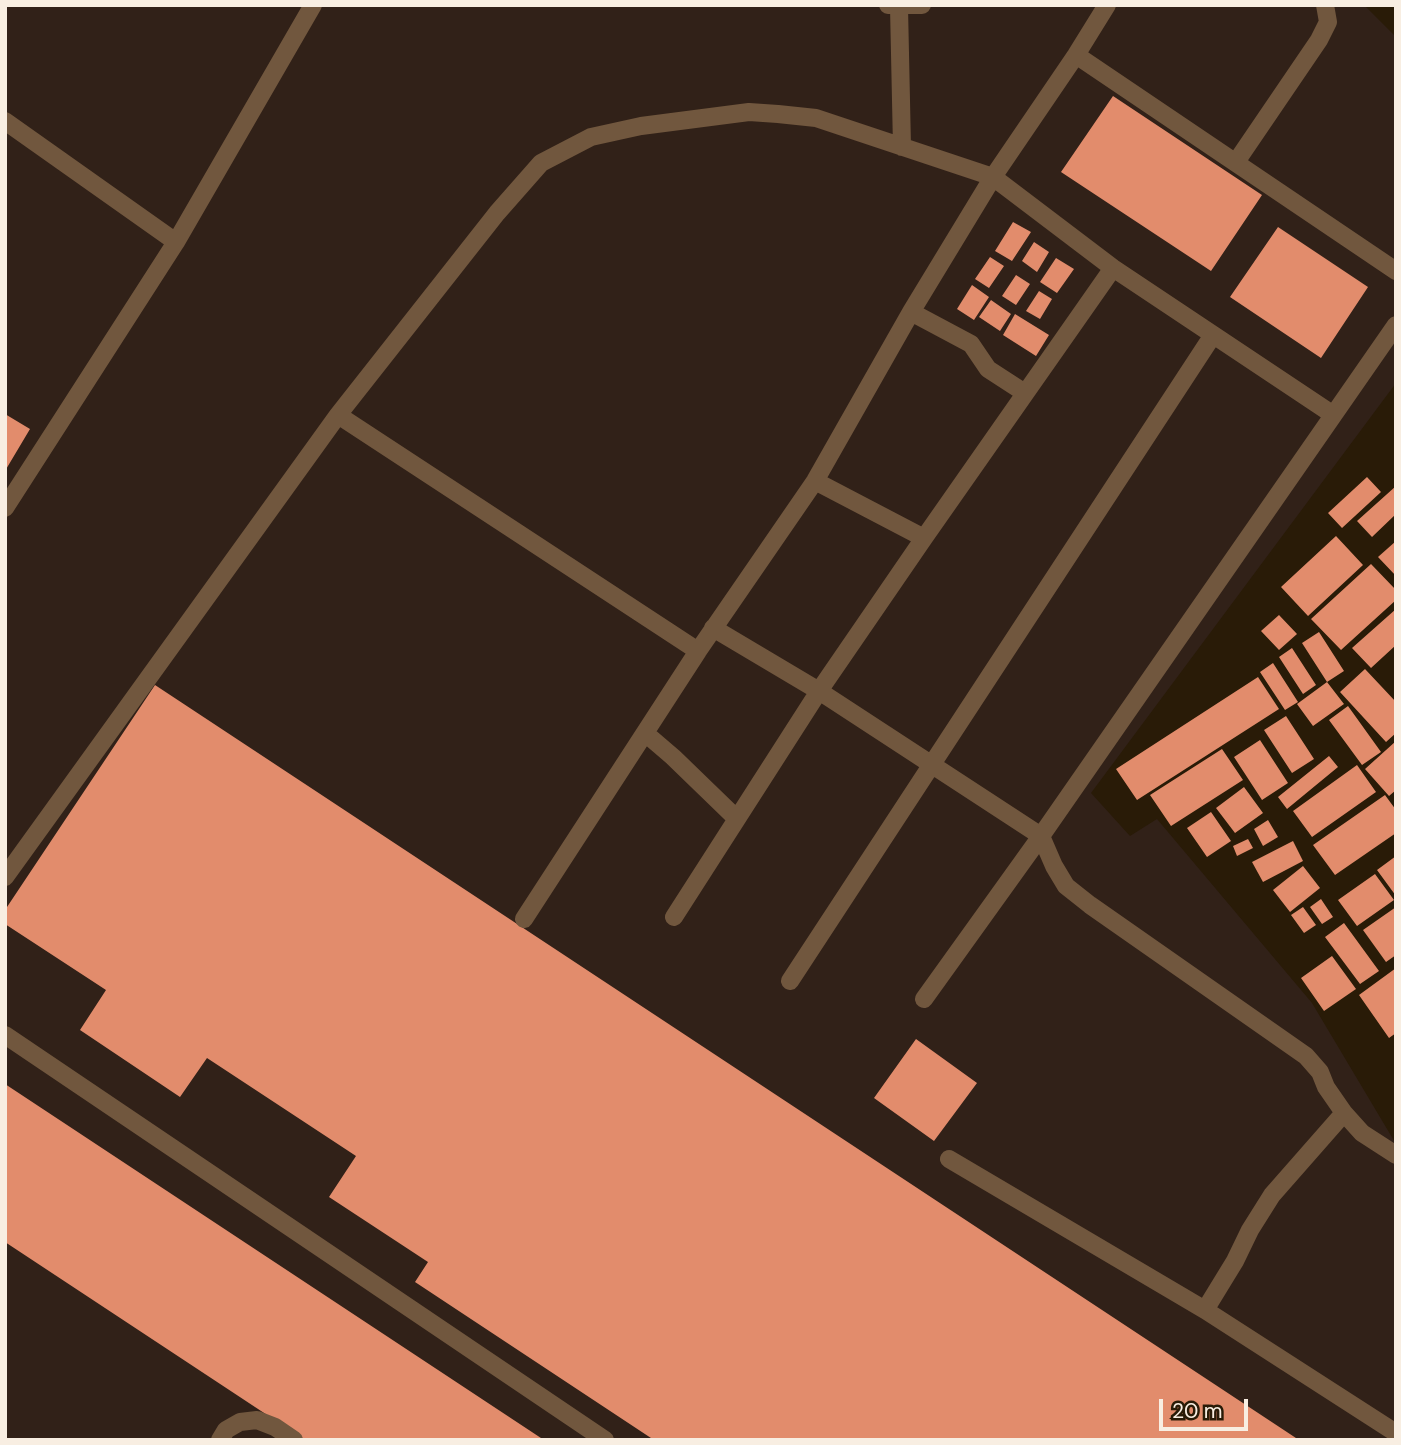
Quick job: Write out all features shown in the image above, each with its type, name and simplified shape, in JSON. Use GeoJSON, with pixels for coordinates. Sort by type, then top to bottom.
{"type":"FeatureCollection","features":[{"type":"Feature","properties":{"kind":"lane"},"geometry":{"type":"LineString","coordinates":[[5,508],[176,242],[313,5]]}},
{"type":"Feature","properties":{"kind":"lane"},"geometry":{"type":"LineString","coordinates":[[902,147],[893,6],[922,5]]}},
{"type":"Feature","properties":{"kind":"lane"},"geometry":{"type":"LineString","coordinates":[[524,919],[713,628],[815,481],[911,312],[993,177],[1107,5]]}},
{"type":"Feature","properties":{"kind":"lane"},"geometry":{"type":"LineString","coordinates":[[1236,162],[1320,40],[1328,22],[1325,5]]}},
{"type":"Feature","properties":{"kind":"lane"},"geometry":{"type":"LineString","coordinates":[[1076,55],[1396,271]]}},
{"type":"Feature","properties":{"kind":"lane"},"geometry":{"type":"LineString","coordinates":[[5,877],[338,415],[496,212],[541,163],[591,137],[641,126],[750,112],[816,118],[993,177],[1113,268],[1332,415]]}},
{"type":"Feature","properties":{"kind":"lane"},"geometry":{"type":"LineString","coordinates":[[5,121],[176,242]]}},
{"type":"Feature","properties":{"kind":"lane"},"geometry":{"type":"LineString","coordinates":[[674,917],[820,691],[1113,268]]}},
{"type":"Feature","properties":{"kind":"lane"},"geometry":{"type":"LineString","coordinates":[[911,312],[971,344],[988,369],[1026,393]]}},
{"type":"Feature","properties":{"kind":"lane"},"geometry":{"type":"LineString","coordinates":[[924,999],[1041,836],[1396,325]]}},
{"type":"Feature","properties":{"kind":"lane"},"geometry":{"type":"LineString","coordinates":[[790,981],[1213,335]]}},
{"type":"Feature","properties":{"kind":"lane"},"geometry":{"type":"LineString","coordinates":[[338,415],[698,651]]}},
{"type":"Feature","properties":{"kind":"lane"},"geometry":{"type":"LineString","coordinates":[[815,481],[924,538]]}},
{"type":"Feature","properties":{"kind":"lane"},"geometry":{"type":"LineString","coordinates":[[713,628],[820,691],[1041,836],[1066,886],[1307,1056],[1320,1072],[1326,1087],[1344,1113],[1362,1133],[1396,1155]]}},
{"type":"Feature","properties":{"kind":"lane"},"geometry":{"type":"LineString","coordinates":[[645,733],[737,819]]}},
{"type":"Feature","properties":{"kind":"lane"},"geometry":{"type":"LineString","coordinates":[[5,1035],[605,1440]]}},
{"type":"Feature","properties":{"kind":"lane"},"geometry":{"type":"LineString","coordinates":[[1205,1310],[1272,1195],[1344,1113]]}},
{"type":"Feature","properties":{"kind":"lane"},"geometry":{"type":"LineString","coordinates":[[948,1159],[1205,1310],[1396,1433]]}},
{"type":"Feature","properties":{"kind":"lane"},"geometry":{"type":"LineString","coordinates":[[220,1440],[226,1430],[240,1422],[257,1420],[275,1427],[294,1440]]}},
{"type":"Feature","properties":{"kind":"shaded area"},"geometry":{"type":"Polygon","coordinates":[[[5,5],[1364,5],[1396,37],[1396,383],[1091,793],[1130,836],[1157,819],[1312,1003],[1396,1144],[1396,1440],[5,1440],[5,5]]]}},
{"type":"Feature","properties":{"kind":"building"},"geometry":{"type":"Polygon","coordinates":[[[1113,96],[1262,195],[1211,271],[1061,172],[1113,96]]]}},
{"type":"Feature","properties":{"kind":"building"},"geometry":{"type":"Polygon","coordinates":[[[1013,222],[1031,232],[1012,261],[995,251],[1013,222]]]}},
{"type":"Feature","properties":{"kind":"building"},"geometry":{"type":"Polygon","coordinates":[[[1278,227],[1368,287],[1321,358],[1230,297],[1278,227]]]}},
{"type":"Feature","properties":{"kind":"building"},"geometry":{"type":"Polygon","coordinates":[[[1034,242],[1049,252],[1037,272],[1022,261],[1034,242]]]}},
{"type":"Feature","properties":{"kind":"building"},"geometry":{"type":"Polygon","coordinates":[[[990,257],[1004,266],[989,288],[975,279],[990,257]]]}},
{"type":"Feature","properties":{"kind":"building"},"geometry":{"type":"Polygon","coordinates":[[[1056,258],[1074,269],[1057,293],[1040,282],[1056,258]]]}},
{"type":"Feature","properties":{"kind":"building"},"geometry":{"type":"Polygon","coordinates":[[[1016,275],[1030,284],[1016,305],[1002,296],[1016,275]]]}},
{"type":"Feature","properties":{"kind":"building"},"geometry":{"type":"Polygon","coordinates":[[[972,285],[989,297],[974,320],[957,309],[972,285]]]}},
{"type":"Feature","properties":{"kind":"building"},"geometry":{"type":"Polygon","coordinates":[[[1039,291],[1052,299],[1040,319],[1026,311],[1039,291]]]}},
{"type":"Feature","properties":{"kind":"building"},"geometry":{"type":"Polygon","coordinates":[[[991,300],[1011,314],[1000,331],[979,317],[991,300]]]}},
{"type":"Feature","properties":{"kind":"building"},"geometry":{"type":"Polygon","coordinates":[[[1015,314],[1049,335],[1036,356],[1003,335],[1015,314]]]}},
{"type":"Feature","properties":{"kind":"building"},"geometry":{"type":"Polygon","coordinates":[[[5,414],[30,429],[5,471],[5,414]]]}},
{"type":"Feature","properties":{"kind":"building"},"geometry":{"type":"Polygon","coordinates":[[[1367,477],[1381,492],[1342,528],[1328,513],[1367,477]]]}},
{"type":"Feature","properties":{"kind":"building"},"geometry":{"type":"Polygon","coordinates":[[[1396,486],[1396,514],[1372,537],[1357,521],[1396,486]]]}},
{"type":"Feature","properties":{"kind":"building"},"geometry":{"type":"Polygon","coordinates":[[[1336,536],[1363,565],[1308,616],[1281,587],[1336,536]]]}},
{"type":"Feature","properties":{"kind":"building"},"geometry":{"type":"Polygon","coordinates":[[[1396,541],[1396,576],[1378,557],[1396,541]]]}},
{"type":"Feature","properties":{"kind":"building"},"geometry":{"type":"Polygon","coordinates":[[[1371,564],[1396,590],[1396,600],[1341,650],[1311,619],[1371,564]]]}},
{"type":"Feature","properties":{"kind":"building"},"geometry":{"type":"Polygon","coordinates":[[[1396,609],[1396,645],[1371,668],[1352,648],[1396,609]]]}},
{"type":"Feature","properties":{"kind":"building"},"geometry":{"type":"Polygon","coordinates":[[[1279,615],[1297,634],[1279,650],[1261,631],[1279,615]]]}},
{"type":"Feature","properties":{"kind":"building"},"geometry":{"type":"Polygon","coordinates":[[[1319,632],[1344,671],[1327,682],[1302,643],[1319,632]]]}},
{"type":"Feature","properties":{"kind":"building"},"geometry":{"type":"Polygon","coordinates":[[[1292,648],[1316,685],[1303,694],[1279,657],[1292,648]]]}},
{"type":"Feature","properties":{"kind":"building"},"geometry":{"type":"Polygon","coordinates":[[[1273,663],[1298,702],[1285,710],[1260,672],[1273,663]]]}},
{"type":"Feature","properties":{"kind":"building"},"geometry":{"type":"Polygon","coordinates":[[[1365,669],[1396,702],[1396,733],[1386,742],[1340,692],[1365,669]]]}},
{"type":"Feature","properties":{"kind":"building"},"geometry":{"type":"Polygon","coordinates":[[[1258,677],[1279,709],[1137,800],[1116,769],[1258,677]]]}},
{"type":"Feature","properties":{"kind":"building"},"geometry":{"type":"Polygon","coordinates":[[[1327,682],[1344,704],[1313,726],[1297,704],[1327,682]]]}},
{"type":"Feature","properties":{"kind":"building"},"geometry":{"type":"Polygon","coordinates":[[[155,685],[1299,1440],[654,1440],[415,1282],[428,1262],[329,1197],[356,1156],[207,1058],[180,1097],[80,1030],[106,990],[5,924],[5,910],[155,685]]]}},
{"type":"Feature","properties":{"kind":"building"},"geometry":{"type":"Polygon","coordinates":[[[1348,706],[1381,752],[1362,765],[1329,720],[1348,706]]]}},
{"type":"Feature","properties":{"kind":"building"},"geometry":{"type":"Polygon","coordinates":[[[1286,716],[1314,759],[1292,773],[1264,730],[1286,716]]]}},
{"type":"Feature","properties":{"kind":"building"},"geometry":{"type":"Polygon","coordinates":[[[1260,740],[1288,783],[1262,800],[1234,757],[1260,740]]]}},
{"type":"Feature","properties":{"kind":"building"},"geometry":{"type":"Polygon","coordinates":[[[1396,741],[1396,790],[1389,796],[1365,769],[1396,741]]]}},
{"type":"Feature","properties":{"kind":"building"},"geometry":{"type":"Polygon","coordinates":[[[1222,749],[1243,780],[1171,826],[1150,795],[1222,749]]]}},
{"type":"Feature","properties":{"kind":"building"},"geometry":{"type":"Polygon","coordinates":[[[1329,756],[1338,767],[1287,809],[1278,797],[1329,756]]]}},
{"type":"Feature","properties":{"kind":"building"},"geometry":{"type":"Polygon","coordinates":[[[1357,765],[1376,792],[1312,837],[1293,811],[1357,765]]]}},
{"type":"Feature","properties":{"kind":"building"},"geometry":{"type":"Polygon","coordinates":[[[1244,787],[1263,813],[1235,833],[1216,808],[1244,787]]]}},
{"type":"Feature","properties":{"kind":"building"},"geometry":{"type":"Polygon","coordinates":[[[1385,795],[1396,810],[1396,833],[1335,875],[1313,845],[1385,795]]]}},
{"type":"Feature","properties":{"kind":"building"},"geometry":{"type":"Polygon","coordinates":[[[1211,812],[1231,841],[1207,857],[1187,828],[1211,812]]]}},
{"type":"Feature","properties":{"kind":"building"},"geometry":{"type":"Polygon","coordinates":[[[1268,820],[1278,837],[1263,846],[1254,829],[1268,820]]]}},
{"type":"Feature","properties":{"kind":"building"},"geometry":{"type":"Polygon","coordinates":[[[1248,839],[1253,848],[1237,856],[1233,846],[1248,839]]]}},
{"type":"Feature","properties":{"kind":"building"},"geometry":{"type":"Polygon","coordinates":[[[1293,841],[1303,861],[1263,882],[1252,862],[1293,841]]]}},
{"type":"Feature","properties":{"kind":"building"},"geometry":{"type":"Polygon","coordinates":[[[1396,856],[1396,896],[1377,870],[1396,856]]]}},
{"type":"Feature","properties":{"kind":"building"},"geometry":{"type":"Polygon","coordinates":[[[1303,866],[1320,888],[1290,912],[1273,890],[1303,866]]]}},
{"type":"Feature","properties":{"kind":"building"},"geometry":{"type":"Polygon","coordinates":[[[1375,874],[1394,900],[1357,926],[1338,900],[1375,874]]]}},
{"type":"Feature","properties":{"kind":"building"},"geometry":{"type":"Polygon","coordinates":[[[1321,899],[1333,917],[1322,924],[1310,907],[1321,899]]]}},
{"type":"Feature","properties":{"kind":"building"},"geometry":{"type":"Polygon","coordinates":[[[1303,907],[1316,925],[1304,933],[1291,915],[1303,907]]]}},
{"type":"Feature","properties":{"kind":"building"},"geometry":{"type":"Polygon","coordinates":[[[1396,907],[1396,955],[1386,962],[1363,930],[1396,907]]]}},
{"type":"Feature","properties":{"kind":"building"},"geometry":{"type":"Polygon","coordinates":[[[1344,923],[1379,971],[1360,984],[1325,937],[1344,923]]]}},
{"type":"Feature","properties":{"kind":"building"},"geometry":{"type":"Polygon","coordinates":[[[1332,956],[1356,989],[1324,1011],[1301,978],[1332,956]]]}},
{"type":"Feature","properties":{"kind":"building"},"geometry":{"type":"Polygon","coordinates":[[[1396,968],[1396,1033],[1389,1038],[1359,995],[1396,968]]]}},
{"type":"Feature","properties":{"kind":"building"},"geometry":{"type":"Polygon","coordinates":[[[916,1039],[977,1083],[934,1141],[874,1098],[916,1039]]]}},
{"type":"Feature","properties":{"kind":"building"},"geometry":{"type":"Polygon","coordinates":[[[5,1084],[544,1440],[305,1440],[5,1242],[5,1084]]]}}]}
